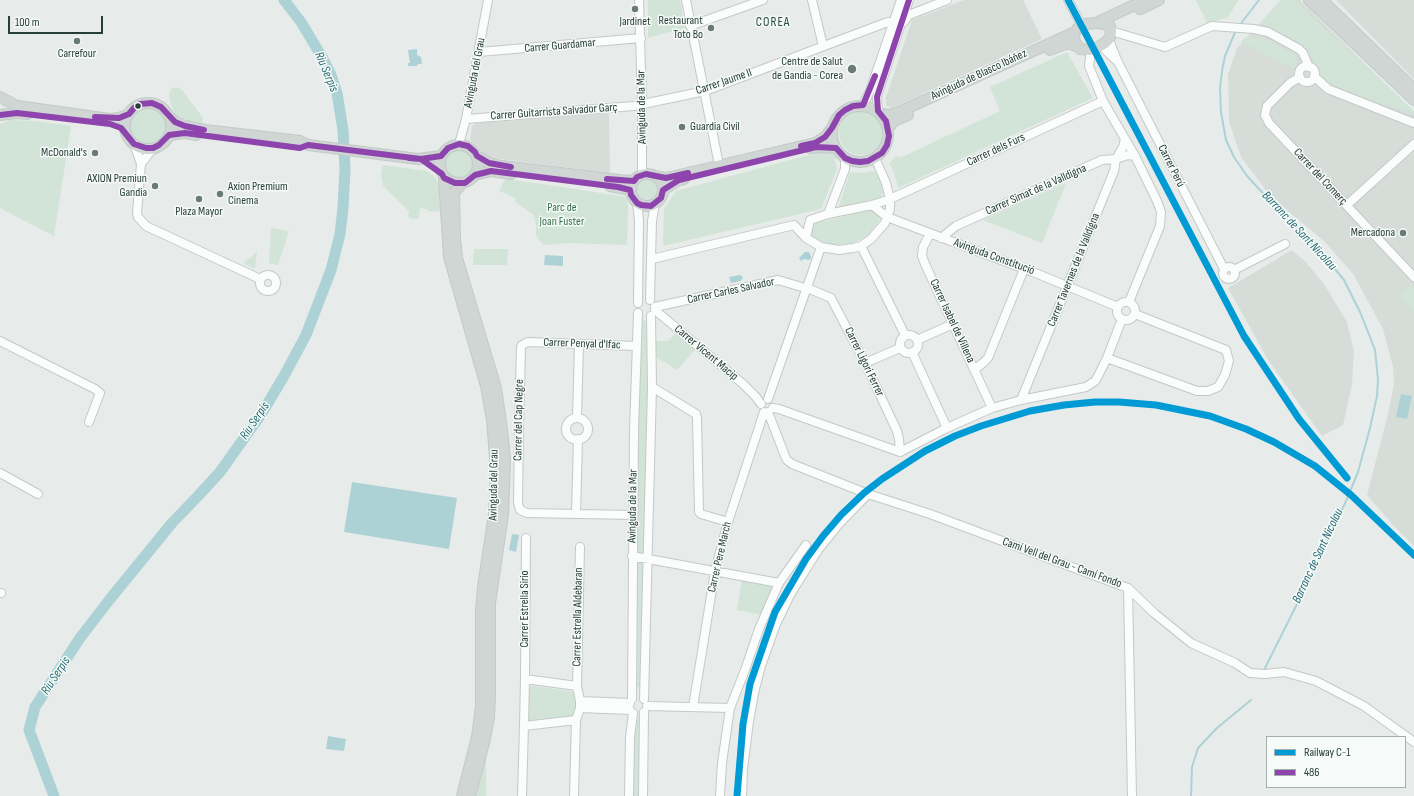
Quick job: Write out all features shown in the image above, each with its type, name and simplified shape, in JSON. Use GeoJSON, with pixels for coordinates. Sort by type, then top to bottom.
{"type":"FeatureCollection","features":[{"type":"Feature","properties":{"kind":"main road"},"geometry":{"type":"LineString","coordinates":[[1096,23],[1145,0]]}},
{"type":"Feature","properties":{"kind":"main road"},"geometry":{"type":"LineString","coordinates":[[1097,42],[1112,22],[1159,0]]}},
{"type":"Feature","properties":{"kind":"main road"},"geometry":{"type":"LineString","coordinates":[[1309,0],[1414,100]]}},
{"type":"Feature","properties":{"kind":"main road"},"geometry":{"type":"LineString","coordinates":[[1322,0],[1414,89]]}},
{"type":"Feature","properties":{"kind":"main road","name":"Avinguda de Blasco Ibáñez"},"geometry":{"type":"LineString","coordinates":[[880,113],[889,115],[899,112],[1078,29],[1096,23]]}},
{"type":"Feature","properties":{"kind":"main road"},"geometry":{"type":"LineString","coordinates":[[1096,23],[1105,24],[1097,42]]}},
{"type":"Feature","properties":{"kind":"main road"},"geometry":{"type":"LineString","coordinates":[[1078,29],[1074,40],[1097,42]]}},
{"type":"Feature","properties":{"kind":"main road","name":"Avinguda de Blasco Ibáñez"},"geometry":{"type":"LineString","coordinates":[[888,128],[894,121],[1060,46],[1097,42]]}},
{"type":"Feature","properties":{"kind":"main road"},"geometry":{"type":"LineString","coordinates":[[0,98],[0,114],[17,113],[110,124],[121,128],[129,139],[140,147],[153,148],[159,145],[169,135],[171,125],[168,116]]}},
{"type":"Feature","properties":{"kind":"main road"},"geometry":{"type":"LineString","coordinates":[[0,98],[18,106],[104,118],[119,118],[129,114]]}},
{"type":"Feature","properties":{"kind":"main road"},"geometry":{"type":"LineString","coordinates":[[126,133],[125,126],[129,114],[140,104],[148,103],[161,107],[168,116],[176,122],[185,126],[205,130],[300,141],[308,145],[421,159],[441,156]]}},
{"type":"Feature","properties":{"kind":"main road"},"geometry":{"type":"LineString","coordinates":[[475,175],[491,171],[618,186],[635,182],[650,175],[666,178],[815,143],[825,137],[844,110],[853,106],[863,105],[880,113],[888,128],[889,136],[887,145],[875,158],[868,161],[860,162],[845,158],[833,142],[832,128]]}},
{"type":"Feature","properties":{"kind":"main road"},"geometry":{"type":"LineString","coordinates":[[169,135],[185,133],[300,148],[308,145]]}},
{"type":"Feature","properties":{"kind":"main road"},"geometry":{"type":"LineString","coordinates":[[421,159],[443,176],[450,181],[461,184],[469,181],[478,169],[479,163],[477,156],[472,149],[459,144],[448,148],[441,156],[440,168],[443,176]]}},
{"type":"Feature","properties":{"kind":"main road"},"geometry":{"type":"LineString","coordinates":[[663,190],[679,180],[816,147],[836,148]]}},
{"type":"Feature","properties":{"kind":"main road"},"geometry":{"type":"LineString","coordinates":[[477,156],[489,163],[502,166],[635,182]]}},
{"type":"Feature","properties":{"kind":"main road","name":"Avinguda del Grau"},"geometry":{"type":"LineString","coordinates":[[443,176],[448,257],[486,386],[492,420],[496,459],[494,514],[481,610],[481,707],[477,737],[462,796]]}},
{"type":"Feature","properties":{"kind":"main road"},"geometry":{"type":"LineString","coordinates":[[635,182],[631,195],[637,203],[646,206],[655,204],[661,198],[663,190],[660,182],[654,176]]}},
{"type":"Feature","properties":{"kind":"main road","name":"Avinguda del Grau"},"geometry":{"type":"LineString","coordinates":[[461,184],[454,193],[457,258],[496,388],[502,429],[504,459],[503,515],[490,603],[489,718],[470,796]]}},
{"type":"Feature","properties":{"kind":"street","name":"Avinguda del Grau"},"geometry":{"type":"LineString","coordinates":[[459,144],[466,119],[488,0]]}},
{"type":"Feature","properties":{"kind":"street","name":"Avinguda de la Mar"},"geometry":{"type":"LineString","coordinates":[[635,182],[642,105],[639,0]]}},
{"type":"Feature","properties":{"kind":"street"},"geometry":{"type":"LineString","coordinates":[[686,0],[719,165]]}},
{"type":"Feature","properties":{"kind":"street"},"geometry":{"type":"LineString","coordinates":[[690,26],[762,0]]}},
{"type":"Feature","properties":{"kind":"street"},"geometry":{"type":"LineString","coordinates":[[812,0],[823,46]]}},
{"type":"Feature","properties":{"kind":"street"},"geometry":{"type":"LineString","coordinates":[[880,113],[877,97],[897,25],[901,0]]}},
{"type":"Feature","properties":{"kind":"street"},"geometry":{"type":"LineString","coordinates":[[863,105],[909,0]]}},
{"type":"Feature","properties":{"kind":"street"},"geometry":{"type":"LineString","coordinates":[[897,25],[909,15],[947,0]]}},
{"type":"Feature","properties":{"kind":"street"},"geometry":{"type":"LineString","coordinates":[[1068,0],[1078,29]]}},
{"type":"Feature","properties":{"kind":"street","name":"Carrer Jaume II"},"geometry":{"type":"LineString","coordinates":[[642,105],[704,91],[885,22],[897,25]]}},
{"type":"Feature","properties":{"kind":"street"},"geometry":{"type":"LineString","coordinates":[[1129,302],[1157,236],[1162,219],[1159,205],[1135,156],[1103,101],[1089,66],[1097,42],[1165,47],[1212,26],[1254,29],[1268,32],[1299,49],[1303,53],[1309,67],[1314,71],[1314,76],[1328,89],[1414,123]]}},
{"type":"Feature","properties":{"kind":"street","name":"Carrer Guardamar"},"geometry":{"type":"LineString","coordinates":[[479,52],[641,38]]}},
{"type":"Feature","properties":{"kind":"street","name":"Carrer Perú"},"geometry":{"type":"LineString","coordinates":[[1097,42],[1118,62],[1224,269],[1230,267],[1234,270],[1285,244]]}},
{"type":"Feature","properties":{"kind":"street"},"geometry":{"type":"LineString","coordinates":[[1309,67],[1302,68],[1299,72],[1300,77],[1303,81],[1308,82],[1312,80],[1314,76]]}},
{"type":"Feature","properties":{"kind":"street","name":"Carrer del Comerç"},"geometry":{"type":"LineString","coordinates":[[1300,77],[1290,83],[1267,106],[1264,115],[1269,123],[1414,276]]}},
{"type":"Feature","properties":{"kind":"street","name":"Carrer dels Furs"},"geometry":{"type":"LineString","coordinates":[[794,225],[828,214],[872,205],[890,199],[1103,101]]}},
{"type":"Feature","properties":{"kind":"street","name":"Carrer Guitarrista Salvador Garç"},"geometry":{"type":"LineString","coordinates":[[466,119],[642,105]]}},
{"type":"Feature","properties":{"kind":"street","name":"Carrer Tavernes de la Valldigna"},"geometry":{"type":"LineString","coordinates":[[1021,400],[1114,171],[1116,159],[1123,147],[1125,139]]}},
{"type":"Feature","properties":{"kind":"street"},"geometry":{"type":"LineString","coordinates":[[134,144],[141,164],[136,209],[138,218],[146,226],[260,279]]}},
{"type":"Feature","properties":{"kind":"street"},"geometry":{"type":"LineString","coordinates":[[1347,205],[1414,144]]}},
{"type":"Feature","properties":{"kind":"street"},"geometry":{"type":"LineString","coordinates":[[141,164],[153,148]]}},
{"type":"Feature","properties":{"kind":"street","name":"Carrer Simat de la Valldigna"},"geometry":{"type":"LineString","coordinates":[[941,238],[956,226],[1102,160],[1116,159],[1128,155],[1135,156]]}},
{"type":"Feature","properties":{"kind":"street"},"geometry":{"type":"LineString","coordinates":[[828,214],[845,169],[845,158]]}},
{"type":"Feature","properties":{"kind":"street"},"geometry":{"type":"LineString","coordinates":[[652,259],[794,225],[806,238],[821,247],[839,250],[861,246],[871,239],[885,223],[890,209],[890,199],[886,183],[875,158]]}},
{"type":"Feature","properties":{"kind":"street"},"geometry":{"type":"LineString","coordinates":[[637,203],[639,220],[638,303]]}},
{"type":"Feature","properties":{"kind":"street","name":"Avinguda de la Mar"},"geometry":{"type":"LineString","coordinates":[[643,796],[652,387],[652,221],[655,204]]}},
{"type":"Feature","properties":{"kind":"street","name":"Avinguda Constitució"},"geometry":{"type":"LineString","coordinates":[[872,205],[887,217],[1068,286],[1118,307]]}},
{"type":"Feature","properties":{"kind":"street"},"geometry":{"type":"LineString","coordinates":[[806,238],[810,220]]}},
{"type":"Feature","properties":{"kind":"street","name":"Carrer Isabel de Villena"},"geometry":{"type":"LineString","coordinates":[[930,234],[923,247],[924,260],[992,408]]}},
{"type":"Feature","properties":{"kind":"street"},"geometry":{"type":"LineString","coordinates":[[861,246],[905,335]]}},
{"type":"Feature","properties":{"kind":"street","name":"Carrer Pere March"},"geometry":{"type":"LineString","coordinates":[[693,707],[715,571],[728,522],[821,247]]}},
{"type":"Feature","properties":{"kind":"street"},"geometry":{"type":"LineString","coordinates":[[974,369],[983,364],[988,358],[1024,269]]}},
{"type":"Feature","properties":{"kind":"street","name":"Carrer Carles Salvador"},"geometry":{"type":"LineString","coordinates":[[638,303],[642,299],[653,308],[778,280],[807,289]]}},
{"type":"Feature","properties":{"kind":"street","name":"Carrer Ligori Ferrer"},"geometry":{"type":"LineString","coordinates":[[807,289],[831,298],[865,363],[897,431],[900,452]]}},
{"type":"Feature","properties":{"kind":"street"},"geometry":{"type":"LineString","coordinates":[[1129,302],[1135,308],[1135,314],[1128,320],[1122,319],[1117,313],[1118,307],[1121,303],[1129,302]]}},
{"type":"Feature","properties":{"kind":"street","name":"Avinguda de la Mar"},"geometry":{"type":"LineString","coordinates":[[629,796],[632,556],[638,303]]}},
{"type":"Feature","properties":{"kind":"street"},"geometry":{"type":"LineString","coordinates":[[638,312],[642,317],[653,308]]}},
{"type":"Feature","properties":{"kind":"street","name":"Carrer Vicent Macip"},"geometry":{"type":"LineString","coordinates":[[653,308],[768,406],[900,452]]}},
{"type":"Feature","properties":{"kind":"street"},"geometry":{"type":"LineString","coordinates":[[1107,358],[1197,391],[1208,391],[1218,386],[1225,375],[1229,361],[1226,350],[1135,314]]}},
{"type":"Feature","properties":{"kind":"street"},"geometry":{"type":"LineString","coordinates":[[900,452],[947,428],[992,408],[1021,400],[1086,387],[1095,381],[1098,376],[1107,358],[1122,319]]}},
{"type":"Feature","properties":{"kind":"street"},"geometry":{"type":"LineString","coordinates":[[917,340],[954,324]]}},
{"type":"Feature","properties":{"kind":"street"},"geometry":{"type":"LineString","coordinates":[[905,335],[912,335],[917,340],[917,348],[912,352],[906,353],[900,348],[900,340],[905,335]]}},
{"type":"Feature","properties":{"kind":"street"},"geometry":{"type":"LineString","coordinates":[[0,341],[95,389],[100,393],[89,422]]}},
{"type":"Feature","properties":{"kind":"street","name":"Carrer Penyal d'Ifac"},"geometry":{"type":"LineString","coordinates":[[528,342],[636,346]]}},
{"type":"Feature","properties":{"kind":"street","name":"Carrer del Cap Negre"},"geometry":{"type":"LineString","coordinates":[[528,342],[521,347],[518,503],[520,510],[526,513],[576,514]]}},
{"type":"Feature","properties":{"kind":"street"},"geometry":{"type":"LineString","coordinates":[[578,418],[579,344]]}},
{"type":"Feature","properties":{"kind":"street"},"geometry":{"type":"LineString","coordinates":[[865,363],[900,348]]}},
{"type":"Feature","properties":{"kind":"street"},"geometry":{"type":"LineString","coordinates":[[912,352],[947,428]]}},
{"type":"Feature","properties":{"kind":"street"},"geometry":{"type":"LineString","coordinates":[[652,387],[696,414],[699,512],[701,514],[728,522]]}},
{"type":"Feature","properties":{"kind":"street"},"geometry":{"type":"LineString","coordinates":[[768,406],[772,422],[780,415],[787,412]]}},
{"type":"Feature","properties":{"kind":"street"},"geometry":{"type":"LineString","coordinates":[[578,418],[584,420],[588,426],[588,430],[585,436],[578,439],[571,437],[566,428],[570,420],[578,418]]}},
{"type":"Feature","properties":{"kind":"street","name":"Camí Vell del Grau - Camí Fondo"},"geometry":{"type":"LineString","coordinates":[[772,422],[786,458],[792,464],[868,494],[930,514],[1128,588],[1132,796]]}},
{"type":"Feature","properties":{"kind":"street"},"geometry":{"type":"LineString","coordinates":[[578,439],[576,514],[633,515]]}},
{"type":"Feature","properties":{"kind":"street"},"geometry":{"type":"LineString","coordinates":[[0,473],[38,494]]}},
{"type":"Feature","properties":{"kind":"street"},"geometry":{"type":"LineString","coordinates":[[742,796],[743,770],[754,692],[769,640],[782,610],[829,535],[868,494]]}},
{"type":"Feature","properties":{"kind":"street","name":"Carrer Estrella Sirio"},"geometry":{"type":"LineString","coordinates":[[522,796],[526,538]]}},
{"type":"Feature","properties":{"kind":"street"},"geometry":{"type":"LineString","coordinates":[[720,796],[722,763],[730,708],[759,629],[779,583],[806,546]]}},
{"type":"Feature","properties":{"kind":"street","name":"Carrer Estrella Aldebaran"},"geometry":{"type":"LineString","coordinates":[[580,547],[577,686],[580,705]]}},
{"type":"Feature","properties":{"kind":"street"},"geometry":{"type":"LineString","coordinates":[[632,556],[779,583]]}},
{"type":"Feature","properties":{"kind":"street"},"geometry":{"type":"LineString","coordinates":[[1128,588],[1154,613],[1191,643],[1235,663],[1250,673],[1265,674],[1284,672],[1316,681],[1364,706],[1406,736]]}},
{"type":"Feature","properties":{"kind":"street"},"geometry":{"type":"LineString","coordinates":[[525,679],[577,686]]}},
{"type":"Feature","properties":{"kind":"street"},"geometry":{"type":"LineString","coordinates":[[631,706],[638,697],[645,706]]}},
{"type":"Feature","properties":{"kind":"street"},"geometry":{"type":"LineString","coordinates":[[574,796],[576,720],[580,705],[631,706],[641,714],[645,706]]}},
{"type":"Feature","properties":{"kind":"street"},"geometry":{"type":"LineString","coordinates":[[645,706],[730,708]]}},
{"type":"Feature","properties":{"kind":"street"},"geometry":{"type":"LineString","coordinates":[[524,726],[576,720]]}},
{"type":"Feature","properties":{"kind":"shaded area"},"geometry":{"type":"Polygon","coordinates":[[[964,0],[1023,0],[1042,39],[894,107],[891,108],[886,105],[886,97],[912,20],[964,0]]]}},
{"type":"Feature","properties":{"kind":"shaded area"},"geometry":{"type":"Polygon","coordinates":[[[1281,0],[1300,0],[1414,112],[1414,546],[1392,524],[1367,495],[1387,418],[1394,384],[1393,367],[1383,329],[1353,274],[1325,242],[1271,197],[1241,157],[1229,122],[1228,74],[1237,48],[1281,0]]]}},
{"type":"Feature","properties":{"kind":"shaded area"},"geometry":{"type":"Polygon","coordinates":[[[1336,0],[1414,0],[1414,79],[1405,70],[1336,0]]]}},
{"type":"Feature","properties":{"kind":"shaded area"},"geometry":{"type":"Polygon","coordinates":[[[609,113],[610,173],[493,158],[486,156],[470,140],[472,126],[476,123],[609,113]]]}},
{"type":"Feature","properties":{"kind":"shaded area"},"geometry":{"type":"Polygon","coordinates":[[[1292,250],[1305,261],[1324,284],[1347,322],[1354,351],[1352,384],[1343,425],[1322,436],[1268,360],[1228,288],[1292,250]]]}},
{"type":"Feature","properties":{"kind":"green space"},"geometry":{"type":"Polygon","coordinates":[[[648,0],[680,0],[685,28],[648,38],[648,0]]]}},
{"type":"Feature","properties":{"kind":"green space"},"geometry":{"type":"Polygon","coordinates":[[[1196,0],[1239,0],[1227,18],[1207,23],[1196,0]]]}},
{"type":"Feature","properties":{"kind":"green space"},"geometry":{"type":"Polygon","coordinates":[[[1282,0],[1295,0],[1325,30],[1360,60],[1414,111],[1414,113],[1377,102],[1326,82],[1306,49],[1264,25],[1258,25],[1282,0]]]}},
{"type":"Feature","properties":{"kind":"green space"},"geometry":{"type":"Polygon","coordinates":[[[1248,36],[1266,40],[1292,53],[1296,57],[1297,66],[1295,69],[1241,41],[1248,36]]]}},
{"type":"Feature","properties":{"kind":"green space"},"geometry":{"type":"Polygon","coordinates":[[[1067,52],[1093,98],[898,188],[894,172],[889,163],[896,156],[904,156],[1000,111],[990,87],[1067,52]]]}},
{"type":"Feature","properties":{"kind":"green space"},"geometry":{"type":"Polygon","coordinates":[[[176,87],[182,90],[203,118],[202,123],[187,121],[179,118],[175,114],[169,94],[171,89],[176,87]]]}},
{"type":"Feature","properties":{"kind":"green space"},"geometry":{"type":"Polygon","coordinates":[[[148,108],[161,113],[166,126],[161,139],[148,144],[135,139],[130,126],[135,113],[148,108]]]}},
{"type":"Feature","properties":{"kind":"green space"},"geometry":{"type":"Polygon","coordinates":[[[861,111],[873,115],[879,121],[883,133],[879,145],[873,151],[861,155],[849,151],[843,145],[839,133],[843,121],[849,115],[861,111]]]}},
{"type":"Feature","properties":{"kind":"green space"},"geometry":{"type":"Polygon","coordinates":[[[11,120],[35,121],[71,126],[54,236],[0,208],[0,124],[11,120]]]}},
{"type":"Feature","properties":{"kind":"green space"},"geometry":{"type":"Polygon","coordinates":[[[460,150],[470,154],[474,164],[470,174],[460,178],[450,174],[446,164],[450,154],[460,150]]]}},
{"type":"Feature","properties":{"kind":"green space"},"geometry":{"type":"Polygon","coordinates":[[[823,151],[834,156],[837,169],[821,209],[663,246],[664,209],[676,191],[823,151]]]}},
{"type":"Feature","properties":{"kind":"green space"},"geometry":{"type":"Polygon","coordinates":[[[383,165],[427,171],[436,178],[439,185],[440,212],[428,211],[427,209],[420,208],[419,218],[412,219],[408,217],[409,211],[383,186],[381,174],[383,165]]]}},
{"type":"Feature","properties":{"kind":"green space"},"geometry":{"type":"Polygon","coordinates":[[[874,171],[879,178],[883,189],[881,197],[838,209],[850,172],[864,173],[874,171]]]}},
{"type":"Feature","properties":{"kind":"green space","name":"Parc de Joan Fuster"},"geometry":{"type":"Polygon","coordinates":[[[505,179],[626,197],[628,205],[627,245],[568,243],[544,245],[536,235],[534,215],[515,202],[516,198],[499,191],[505,179]]]}},
{"type":"Feature","properties":{"kind":"green space"},"geometry":{"type":"Polygon","coordinates":[[[643,180],[651,180],[657,186],[657,194],[651,200],[643,200],[637,194],[637,186],[643,180]]]}},
{"type":"Feature","properties":{"kind":"green space"},"geometry":{"type":"Polygon","coordinates":[[[1066,183],[1042,243],[983,220],[1066,183]]]}},
{"type":"Feature","properties":{"kind":"green space"},"geometry":{"type":"Polygon","coordinates":[[[873,210],[880,215],[879,221],[870,233],[854,243],[833,245],[817,240],[811,234],[812,226],[816,223],[873,210]]]}},
{"type":"Feature","properties":{"kind":"green space"},"geometry":{"type":"Polygon","coordinates":[[[271,228],[289,231],[278,265],[269,263],[271,228]]]}},
{"type":"Feature","properties":{"kind":"green space"},"geometry":{"type":"Polygon","coordinates":[[[474,249],[508,249],[507,265],[473,265],[474,249]]]}},
{"type":"Feature","properties":{"kind":"green space"},"geometry":{"type":"Polygon","coordinates":[[[257,251],[255,269],[244,264],[246,260],[252,257],[257,251]]]}},
{"type":"Feature","properties":{"kind":"green space"},"geometry":{"type":"Polygon","coordinates":[[[1411,284],[1414,287],[1414,313],[1398,296],[1411,284]]]}},
{"type":"Feature","properties":{"kind":"green space"},"geometry":{"type":"Polygon","coordinates":[[[643,320],[648,321],[646,551],[639,553],[636,551],[640,323],[643,320]]]}},
{"type":"Feature","properties":{"kind":"green space"},"geometry":{"type":"Polygon","coordinates":[[[675,334],[695,350],[677,370],[656,357],[656,341],[668,341],[675,334]]]}},
{"type":"Feature","properties":{"kind":"green space"},"geometry":{"type":"Polygon","coordinates":[[[637,558],[645,561],[642,687],[635,687],[637,558]]]}},
{"type":"Feature","properties":{"kind":"green space"},"geometry":{"type":"Polygon","coordinates":[[[742,579],[774,587],[762,615],[737,610],[742,579]]]}},
{"type":"Feature","properties":{"kind":"green space"},"geometry":{"type":"Polygon","coordinates":[[[532,686],[570,691],[574,693],[577,695],[578,706],[576,715],[561,719],[529,723],[526,721],[526,689],[532,686]]]}},
{"type":"Feature","properties":{"kind":"green space"},"geometry":{"type":"Polygon","coordinates":[[[634,719],[640,719],[640,796],[633,796],[634,719]]]}},
{"type":"Feature","properties":{"kind":"green space"},"geometry":{"type":"Polygon","coordinates":[[[486,751],[486,796],[475,796],[486,751]]]}},
{"type":"Feature","properties":{"kind":"water"},"geometry":{"type":"Polygon","coordinates":[[[417,49],[417,55],[421,57],[422,64],[418,64],[417,66],[408,66],[408,63],[410,63],[408,50],[417,49]]]}},
{"type":"Feature","properties":{"kind":"water"},"geometry":{"type":"Polygon","coordinates":[[[805,252],[809,252],[811,259],[804,259],[801,261],[799,258],[805,252]]]}},
{"type":"Feature","properties":{"kind":"water"},"geometry":{"type":"Polygon","coordinates":[[[545,255],[563,256],[563,266],[544,265],[545,255]]]}},
{"type":"Feature","properties":{"kind":"water"},"geometry":{"type":"Polygon","coordinates":[[[740,275],[743,277],[741,281],[731,283],[729,277],[740,275]]]}},
{"type":"Feature","properties":{"kind":"water"},"geometry":{"type":"Polygon","coordinates":[[[1401,394],[1412,396],[1407,419],[1396,417],[1401,394]]]}},
{"type":"Feature","properties":{"kind":"water"},"geometry":{"type":"Polygon","coordinates":[[[352,482],[457,498],[449,549],[344,532],[352,482]]]}},
{"type":"Feature","properties":{"kind":"water"},"geometry":{"type":"Polygon","coordinates":[[[512,534],[519,535],[516,552],[509,550],[512,534]]]}},
{"type":"Feature","properties":{"kind":"water"},"geometry":{"type":"Polygon","coordinates":[[[328,736],[346,739],[344,751],[326,749],[328,736]]]}},
{"type":"Feature","properties":{"kind":"waterway","name":"Riu Serpis"},"geometry":{"type":"LineString","coordinates":[[54,796],[29,730],[35,707],[80,638],[110,599],[172,523],[220,472],[262,413],[306,335],[331,270],[340,234],[345,169],[343,130],[337,93],[331,75],[322,57],[301,22],[284,0]]}},
{"type":"Feature","properties":{"kind":"waterway","name":"Barranc de Sant Nicolau"},"geometry":{"type":"LineString","coordinates":[[1239,26],[1259,0]]}},
{"type":"Feature","properties":{"kind":"waterway","name":"Barranc de Sant Nicolau"},"geometry":{"type":"LineString","coordinates":[[1236,30],[1225,56],[1220,88],[1221,112],[1226,140],[1234,157],[1247,176],[1326,258],[1344,280],[1360,312],[1375,350],[1378,379],[1377,396],[1358,472],[1306,586],[1265,668]]}},
{"type":"Feature","properties":{"kind":"waterway","name":"Barranc de Sant Nicolau"},"geometry":{"type":"LineString","coordinates":[[1191,796],[1192,767],[1198,748],[1217,728],[1251,700]]}},
{"type":"Feature","properties":{"kind":"rail line","name":"C-1"},"geometry":{"type":"LineString","coordinates":[[1068,0],[1244,336],[1299,419],[1347,478]]}},
{"type":"Feature","properties":{"kind":"rail line","name":"C-1"},"geometry":{"type":"LineString","coordinates":[[737,796],[743,724],[750,684],[775,612],[806,559],[841,515],[864,493],[882,479],[925,451],[955,436],[981,426],[1030,411],[1064,405],[1095,402],[1156,405],[1210,416],[1246,429],[1274,442],[1315,466],[1351,495],[1414,555]]}},
{"type":"Feature","properties":{"kind":"transit line","name":"486"},"geometry":{"type":"LineString","coordinates":[[0,115],[17,113],[110,124],[121,128],[134,144],[146,148],[153,148],[159,145],[169,135],[185,133],[300,148],[308,145],[421,159],[442,174],[444,178],[455,183],[465,183],[475,175],[491,171],[618,187],[630,190],[631,195],[637,203],[651,206],[661,198],[663,190],[679,180],[816,147],[836,148],[845,158],[860,162],[868,161],[882,153],[887,145],[889,136],[886,121],[878,111],[877,97],[909,0]]}},
{"type":"Feature","properties":{"kind":"transit line","name":"486"},"geometry":{"type":"LineString","coordinates":[[801,146],[815,143],[825,137],[839,115],[845,110],[853,106],[863,105],[875,76]]}},
{"type":"Feature","properties":{"kind":"transit line","name":"486"},"geometry":{"type":"LineString","coordinates":[[95,117],[119,118],[129,114],[140,104],[152,103],[161,107],[175,122],[204,130]]}},
{"type":"Feature","properties":{"kind":"transit line","name":"486"},"geometry":{"type":"LineString","coordinates":[[409,158],[421,159],[441,156],[448,148],[459,144],[468,146],[477,156],[489,163],[511,167]]}},
{"type":"Feature","properties":{"kind":"transit line","name":"486"},"geometry":{"type":"LineString","coordinates":[[607,179],[634,181],[637,177],[646,174],[666,178],[688,173]]}},
{"type":"Feature","properties":{"kind":"place","name":"Jardinet"},"geometry":{"type":"Point","coordinates":[635,9]}},
{"type":"Feature","properties":{"kind":"place","name":"Restaurant Toto Bo"},"geometry":{"type":"Point","coordinates":[711,28]}},
{"type":"Feature","properties":{"kind":"place","name":"Carrefour"},"geometry":{"type":"Point","coordinates":[77,41]}},
{"type":"Feature","properties":{"kind":"place","name":"Centre de Salut de Gandia - Corea"},"geometry":{"type":"Point","coordinates":[852,69]}},
{"type":"Feature","properties":{"kind":"place","name":"Guardia Civil"},"geometry":{"type":"Point","coordinates":[682,127]}},
{"type":"Feature","properties":{"kind":"place","name":"McDonald's"},"geometry":{"type":"Point","coordinates":[95,153]}},
{"type":"Feature","properties":{"kind":"place","name":"AXION Premiun Gandia"},"geometry":{"type":"Point","coordinates":[155,186]}},
{"type":"Feature","properties":{"kind":"place","name":"Axion Premium Cinema"},"geometry":{"type":"Point","coordinates":[220,194]}},
{"type":"Feature","properties":{"kind":"place","name":"Plaza Mayor"},"geometry":{"type":"Point","coordinates":[199,199]}},
{"type":"Feature","properties":{"kind":"place","name":"Mercadona"},"geometry":{"type":"Point","coordinates":[1403,233]}},
{"type":"Feature","properties":{"kind":"district","name":"COREA"},"geometry":{"type":"Point","coordinates":[773,23]}}]}
